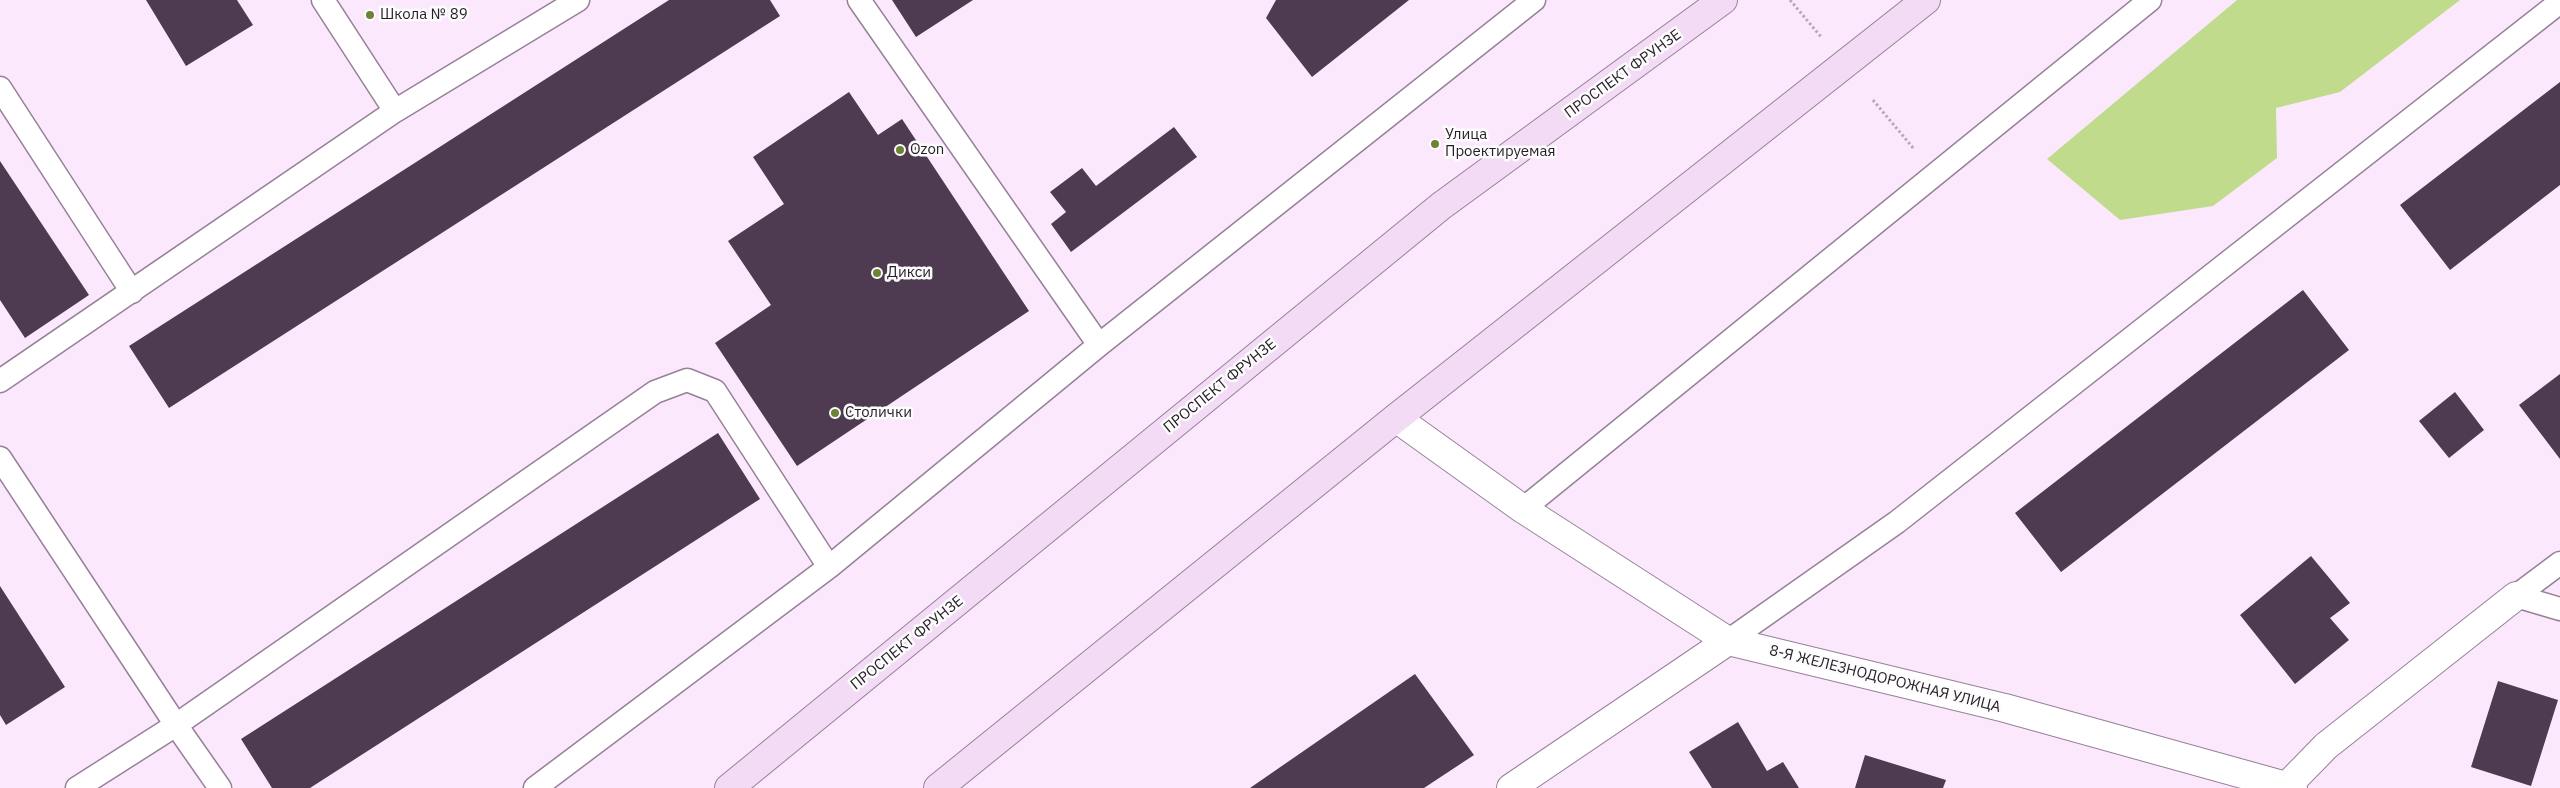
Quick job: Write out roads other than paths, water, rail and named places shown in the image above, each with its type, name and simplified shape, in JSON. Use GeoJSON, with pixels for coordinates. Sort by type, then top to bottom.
{"type":"FeatureCollection","features":[{"type":"Feature","properties":{"kind":"main road"},"geometry":{"type":"LineString","coordinates":[[938,788],[1396,418],[1926,0]]}},
{"type":"Feature","properties":{"kind":"main road","name":"ПРОСПЕКТ ФРУНЗЕ"},"geometry":{"type":"LineString","coordinates":[[729,788],[1441,206],[1715,2]]}},
{"type":"Feature","properties":{"kind":"street","name":"8-Я ЖЕЛЕЗНОДОРОЖНАЯ УЛИЦА"},"geometry":{"type":"LineString","coordinates":[[1396,418],[1523,509],[1728,641],[2005,708],[2290,787]]}},
{"type":"Feature","properties":{"kind":"street"},"geometry":{"type":"LineString","coordinates":[[2290,787],[2326,746],[2516,596]]}},
{"type":"Feature","properties":{"kind":"street"},"geometry":{"type":"LineString","coordinates":[[1512,788],[1728,641]]}},
{"type":"Feature","properties":{"kind":"lane"},"geometry":{"type":"LineString","coordinates":[[323,0],[395,111]]}},
{"type":"Feature","properties":{"kind":"lane"},"geometry":{"type":"LineString","coordinates":[[0,381],[395,111],[578,0]]}},
{"type":"Feature","properties":{"kind":"lane"},"geometry":{"type":"LineString","coordinates":[[859,0],[1099,345]]}},
{"type":"Feature","properties":{"kind":"lane"},"geometry":{"type":"LineString","coordinates":[[535,788],[829,567],[1099,345],[1534,0]]}},
{"type":"Feature","properties":{"kind":"lane"},"geometry":{"type":"LineString","coordinates":[[1523,509],[2150,0]]}},
{"type":"Feature","properties":{"kind":"lane"},"geometry":{"type":"LineString","coordinates":[[1728,641],[1897,522],[2560,2]]}},
{"type":"Feature","properties":{"kind":"lane"},"geometry":{"type":"LineString","coordinates":[[0,88],[132,292]]}},
{"type":"Feature","properties":{"kind":"lane"},"geometry":{"type":"LineString","coordinates":[[77,788],[176,725],[655,392],[688,380],[715,391],[829,567]]}},
{"type":"Feature","properties":{"kind":"lane"},"geometry":{"type":"LineString","coordinates":[[0,458],[176,725],[220,788]]}},
{"type":"Feature","properties":{"kind":"lane"},"geometry":{"type":"LineString","coordinates":[[2516,596],[2560,563]]}},
{"type":"Feature","properties":{"kind":"lane"},"geometry":{"type":"LineString","coordinates":[[2516,596],[2560,610]]}},
{"type":"Feature","properties":{"kind":"place","name":"Школа № 89"},"geometry":{"type":"Point","coordinates":[370,15]}},
{"type":"Feature","properties":{"kind":"place","name":"Улица Проектируемая"},"geometry":{"type":"Point","coordinates":[1435,144]}},
{"type":"Feature","properties":{"kind":"place","name":"Ozon"},"geometry":{"type":"Point","coordinates":[900,150]}},
{"type":"Feature","properties":{"kind":"place","name":"Дикси"},"geometry":{"type":"Point","coordinates":[877,273]}},
{"type":"Feature","properties":{"kind":"place","name":"Столички"},"geometry":{"type":"Point","coordinates":[835,413]}}]}
